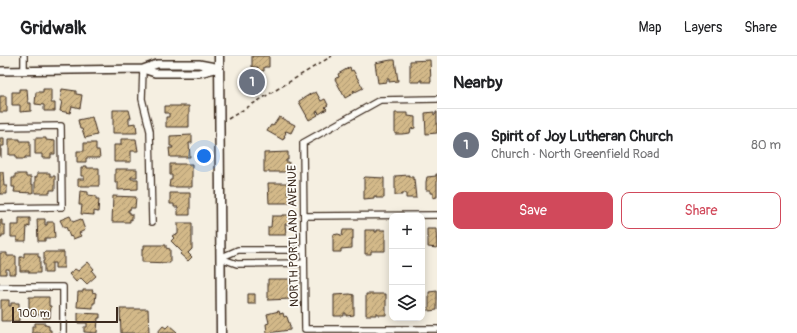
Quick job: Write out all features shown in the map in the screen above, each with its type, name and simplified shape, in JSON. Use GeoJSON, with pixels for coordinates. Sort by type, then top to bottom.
{"type":"FeatureCollection","features":[{"type":"Feature","properties":{"kind":"main road"},"geometry":{"type":"LineString","coordinates":[[218,56],[221,333]]}},
{"type":"Feature","properties":{"kind":"street"},"geometry":{"type":"LineString","coordinates":[[24,56],[24,70]]}},
{"type":"Feature","properties":{"kind":"street"},"geometry":{"type":"LineString","coordinates":[[0,71],[143,69],[157,64],[199,64],[219,68]]}},
{"type":"Feature","properties":{"kind":"street"},"geometry":{"type":"LineString","coordinates":[[143,69],[142,99],[150,131],[152,222]]}},
{"type":"Feature","properties":{"kind":"street","name":"NORTH PORTLAND AVENUE"},"geometry":{"type":"LineString","coordinates":[[437,99],[380,100],[303,143],[305,329],[437,329]]}},
{"type":"Feature","properties":{"kind":"street"},"geometry":{"type":"LineString","coordinates":[[0,127],[61,126],[62,207],[0,208]]}},
{"type":"Feature","properties":{"kind":"street"},"geometry":{"type":"LineString","coordinates":[[304,216],[437,215]]}},
{"type":"Feature","properties":{"kind":"street"},"geometry":{"type":"LineString","coordinates":[[220,258],[238,250],[304,250]]}},
{"type":"Feature","properties":{"kind":"street"},"geometry":{"type":"LineString","coordinates":[[220,258],[237,264],[304,263]]}},
{"type":"Feature","properties":{"kind":"street"},"geometry":{"type":"LineString","coordinates":[[0,287],[63,287],[63,333]]}},
{"type":"Feature","properties":{"kind":"path"},"geometry":{"type":"LineString","coordinates":[[219,124],[332,56]]}},
{"type":"Feature","properties":{"kind":"building"},"geometry":{"type":"Polygon","coordinates":[[[252,56],[269,56],[269,67],[264,67],[264,71],[258,71],[258,67],[252,67],[252,56]]]}},
{"type":"Feature","properties":{"kind":"building"},"geometry":{"type":"Polygon","coordinates":[[[395,60],[398,81],[389,82],[389,79],[387,79],[387,82],[378,83],[375,63],[395,60]]]}},
{"type":"Feature","properties":{"kind":"building"},"geometry":{"type":"Polygon","coordinates":[[[430,60],[431,82],[422,82],[422,80],[420,80],[420,82],[410,82],[410,61],[430,60]]]}},
{"type":"Feature","properties":{"kind":"building"},"geometry":{"type":"Polygon","coordinates":[[[350,67],[351,71],[353,70],[363,88],[355,92],[354,90],[354,93],[345,98],[335,79],[339,77],[338,74],[350,67]]]}},
{"type":"Feature","properties":{"kind":"building"},"geometry":{"type":"Polygon","coordinates":[[[19,89],[27,89],[28,103],[31,103],[31,111],[20,112],[20,105],[12,105],[12,92],[19,92],[19,89]]]}},
{"type":"Feature","properties":{"kind":"building"},"geometry":{"type":"Polygon","coordinates":[[[43,89],[51,89],[51,103],[55,103],[55,111],[44,111],[44,105],[35,104],[36,92],[43,92],[43,89]]]}},
{"type":"Feature","properties":{"kind":"building"},"geometry":{"type":"Polygon","coordinates":[[[62,89],[76,91],[76,94],[82,95],[80,108],[72,106],[70,113],[60,111],[62,89]]]}},
{"type":"Feature","properties":{"kind":"building"},"geometry":{"type":"Polygon","coordinates":[[[316,92],[321,101],[325,99],[328,105],[325,107],[327,109],[319,114],[318,111],[316,112],[318,115],[309,120],[299,101],[316,92]]]}},
{"type":"Feature","properties":{"kind":"building"},"geometry":{"type":"Polygon","coordinates":[[[0,96],[6,96],[7,112],[0,112],[0,96]]]}},
{"type":"Feature","properties":{"kind":"building"},"geometry":{"type":"Polygon","coordinates":[[[165,106],[189,106],[189,127],[166,127],[166,117],[169,117],[169,113],[165,113],[165,106]]]}},
{"type":"Feature","properties":{"kind":"building"},"geometry":{"type":"Polygon","coordinates":[[[113,110],[129,110],[131,118],[129,118],[129,124],[136,123],[137,133],[113,133],[113,110]]]}},
{"type":"Feature","properties":{"kind":"building"},"geometry":{"type":"Polygon","coordinates":[[[434,112],[434,115],[437,112],[437,133],[426,134],[425,113],[434,112]]]}},
{"type":"Feature","properties":{"kind":"building"},"geometry":{"type":"Polygon","coordinates":[[[395,113],[408,113],[408,116],[415,117],[415,128],[411,129],[410,133],[395,134],[395,113]]]}},
{"type":"Feature","properties":{"kind":"building"},"geometry":{"type":"Polygon","coordinates":[[[92,117],[97,135],[85,138],[82,129],[80,129],[78,120],[92,117]]]}},
{"type":"Feature","properties":{"kind":"building"},"geometry":{"type":"Polygon","coordinates":[[[279,117],[295,125],[291,133],[285,132],[286,133],[283,140],[267,131],[271,125],[273,126],[279,117]]]}},
{"type":"Feature","properties":{"kind":"building"},"geometry":{"type":"Polygon","coordinates":[[[192,135],[192,143],[189,143],[190,157],[170,157],[169,148],[173,148],[170,146],[170,136],[192,135]]]}},
{"type":"Feature","properties":{"kind":"building"},"geometry":{"type":"Polygon","coordinates":[[[0,138],[4,138],[4,146],[1,146],[1,157],[0,157],[0,138]]]}},
{"type":"Feature","properties":{"kind":"building"},"geometry":{"type":"Polygon","coordinates":[[[35,138],[46,138],[46,140],[55,141],[55,154],[51,154],[51,158],[42,158],[42,154],[35,154],[35,138]]]}},
{"type":"Feature","properties":{"kind":"building"},"geometry":{"type":"Polygon","coordinates":[[[9,139],[30,141],[30,157],[25,157],[25,159],[16,159],[16,155],[9,155],[9,139]]]}},
{"type":"Feature","properties":{"kind":"building"},"geometry":{"type":"Polygon","coordinates":[[[121,139],[136,139],[138,151],[131,151],[131,162],[114,162],[114,145],[121,145],[121,139]]]}},
{"type":"Feature","properties":{"kind":"building"},"geometry":{"type":"Polygon","coordinates":[[[84,143],[96,143],[96,150],[99,150],[100,158],[86,158],[86,162],[77,162],[77,151],[84,151],[84,143]]]}},
{"type":"Feature","properties":{"kind":"building"},"geometry":{"type":"Polygon","coordinates":[[[288,152],[288,160],[286,160],[286,162],[289,162],[288,172],[264,172],[264,153],[288,152]]]}},
{"type":"Feature","properties":{"kind":"building"},"geometry":{"type":"Polygon","coordinates":[[[170,164],[192,164],[192,187],[169,187],[170,180],[172,180],[172,175],[170,175],[170,164]]]}},
{"type":"Feature","properties":{"kind":"building"},"geometry":{"type":"Polygon","coordinates":[[[83,166],[87,166],[87,168],[99,168],[99,186],[78,186],[78,179],[84,179],[84,176],[81,176],[81,168],[83,168],[83,166]]]}},
{"type":"Feature","properties":{"kind":"building"},"geometry":{"type":"Polygon","coordinates":[[[115,169],[137,169],[137,177],[131,177],[131,179],[138,179],[138,189],[118,190],[118,183],[115,183],[115,169]]]}},
{"type":"Feature","properties":{"kind":"building"},"geometry":{"type":"Polygon","coordinates":[[[0,172],[3,172],[4,186],[7,186],[7,194],[0,194],[0,172]]]}},
{"type":"Feature","properties":{"kind":"building"},"geometry":{"type":"Polygon","coordinates":[[[37,173],[50,173],[50,176],[55,176],[55,190],[50,190],[50,193],[35,193],[35,177],[37,177],[37,173]]]}},
{"type":"Feature","properties":{"kind":"building"},"geometry":{"type":"Polygon","coordinates":[[[15,174],[26,174],[26,177],[31,177],[33,193],[14,192],[15,187],[12,187],[12,178],[15,178],[15,174]]]}},
{"type":"Feature","properties":{"kind":"building"},"geometry":{"type":"Polygon","coordinates":[[[436,174],[437,197],[433,198],[433,193],[430,193],[430,190],[426,190],[426,182],[427,177],[436,176],[436,174]]]}},
{"type":"Feature","properties":{"kind":"building"},"geometry":{"type":"Polygon","coordinates":[[[409,175],[409,177],[413,177],[413,180],[414,179],[416,198],[406,198],[406,193],[402,193],[402,195],[395,195],[395,176],[409,175]]]}},
{"type":"Feature","properties":{"kind":"building"},"geometry":{"type":"Polygon","coordinates":[[[365,177],[384,178],[384,198],[376,198],[376,196],[374,196],[374,198],[364,199],[365,177]]]}},
{"type":"Feature","properties":{"kind":"building"},"geometry":{"type":"Polygon","coordinates":[[[268,183],[289,183],[289,192],[287,192],[287,194],[290,194],[290,203],[269,203],[268,183]]]}},
{"type":"Feature","properties":{"kind":"building"},"geometry":{"type":"Polygon","coordinates":[[[80,191],[88,192],[88,195],[96,196],[96,199],[99,199],[98,212],[94,211],[94,215],[81,214],[82,205],[79,205],[80,191]]]}},
{"type":"Feature","properties":{"kind":"building"},"geometry":{"type":"Polygon","coordinates":[[[170,193],[190,193],[190,215],[178,215],[178,207],[174,207],[174,204],[170,204],[170,193]]]}},
{"type":"Feature","properties":{"kind":"building"},"geometry":{"type":"Polygon","coordinates":[[[113,196],[136,197],[135,208],[130,208],[130,210],[128,210],[130,214],[132,214],[132,220],[130,219],[130,222],[112,222],[113,196]]]}},
{"type":"Feature","properties":{"kind":"building"},"geometry":{"type":"Polygon","coordinates":[[[290,215],[290,224],[285,224],[286,235],[268,235],[268,227],[271,227],[272,216],[290,215]]]}},
{"type":"Feature","properties":{"kind":"building"},"geometry":{"type":"Polygon","coordinates":[[[70,216],[73,222],[81,219],[85,230],[79,233],[81,236],[73,239],[71,236],[70,237],[66,227],[64,228],[60,220],[70,216]]]}},
{"type":"Feature","properties":{"kind":"building"},"geometry":{"type":"Polygon","coordinates":[[[19,218],[30,218],[30,227],[27,226],[26,241],[17,241],[17,237],[11,237],[11,225],[19,225],[19,218]]]}},
{"type":"Feature","properties":{"kind":"building"},"geometry":{"type":"Polygon","coordinates":[[[37,219],[45,219],[45,225],[47,225],[47,222],[54,222],[55,238],[45,238],[45,241],[38,241],[37,219]]]}},
{"type":"Feature","properties":{"kind":"building"},"geometry":{"type":"Polygon","coordinates":[[[0,220],[2,220],[2,225],[5,225],[5,235],[2,235],[2,238],[0,238],[0,220]]]}},
{"type":"Feature","properties":{"kind":"building"},"geometry":{"type":"Polygon","coordinates":[[[178,223],[192,223],[192,249],[188,253],[192,257],[188,261],[180,254],[182,252],[171,241],[174,238],[172,236],[178,234],[178,223]]]}},
{"type":"Feature","properties":{"kind":"building"},"geometry":{"type":"Polygon","coordinates":[[[427,229],[436,229],[437,248],[428,247],[427,229]]]}},
{"type":"Feature","properties":{"kind":"building"},"geometry":{"type":"Polygon","coordinates":[[[343,230],[353,230],[352,248],[341,249],[341,252],[333,252],[333,235],[338,234],[342,236],[343,230]]]}},
{"type":"Feature","properties":{"kind":"building"},"geometry":{"type":"Polygon","coordinates":[[[365,230],[375,230],[375,232],[377,232],[377,230],[385,230],[385,251],[371,251],[371,254],[365,254],[365,230]]]}},
{"type":"Feature","properties":{"kind":"building"},"geometry":{"type":"Polygon","coordinates":[[[144,245],[166,245],[166,248],[170,249],[170,263],[142,262],[142,249],[144,249],[144,245]]]}},
{"type":"Feature","properties":{"kind":"building"},"geometry":{"type":"Polygon","coordinates":[[[44,252],[64,252],[64,268],[55,268],[55,263],[52,263],[52,273],[44,273],[44,252]]]}},
{"type":"Feature","properties":{"kind":"building"},"geometry":{"type":"Polygon","coordinates":[[[0,253],[7,253],[7,256],[16,256],[16,274],[9,274],[9,269],[6,269],[6,274],[0,274],[0,253]]]}},
{"type":"Feature","properties":{"kind":"building"},"geometry":{"type":"Polygon","coordinates":[[[24,253],[38,253],[38,257],[40,257],[40,273],[20,271],[20,257],[24,257],[24,253]]]}},
{"type":"Feature","properties":{"kind":"building"},"geometry":{"type":"Polygon","coordinates":[[[88,262],[94,269],[92,271],[96,276],[87,284],[81,278],[76,282],[69,274],[75,269],[78,271],[88,262]]]}},
{"type":"Feature","properties":{"kind":"building"},"geometry":{"type":"Polygon","coordinates":[[[268,279],[290,279],[290,288],[288,288],[288,290],[291,290],[291,299],[268,300],[268,279]]]}},
{"type":"Feature","properties":{"kind":"building"},"geometry":{"type":"Polygon","coordinates":[[[83,290],[93,290],[92,292],[96,293],[93,308],[77,307],[78,292],[83,292],[83,290]]]}},
{"type":"Feature","properties":{"kind":"building"},"geometry":{"type":"Polygon","coordinates":[[[437,291],[437,310],[429,311],[429,292],[437,291]]]}},
{"type":"Feature","properties":{"kind":"building"},"geometry":{"type":"Polygon","coordinates":[[[248,294],[255,294],[255,304],[248,304],[248,294]]]}},
{"type":"Feature","properties":{"kind":"building"},"geometry":{"type":"Polygon","coordinates":[[[366,294],[386,294],[386,315],[378,315],[378,313],[376,313],[376,315],[366,315],[366,294]]]}},
{"type":"Feature","properties":{"kind":"building"},"geometry":{"type":"Polygon","coordinates":[[[334,295],[354,295],[354,315],[346,316],[346,313],[344,313],[344,316],[334,316],[334,295]]]}},
{"type":"Feature","properties":{"kind":"building"},"geometry":{"type":"Polygon","coordinates":[[[29,297],[49,297],[49,306],[51,306],[50,318],[43,318],[43,315],[29,314],[29,297]]]}},
{"type":"Feature","properties":{"kind":"building"},"geometry":{"type":"Polygon","coordinates":[[[1,300],[9,300],[9,306],[11,306],[11,303],[19,303],[19,321],[1,321],[1,300]]]}},
{"type":"Feature","properties":{"kind":"building"},"geometry":{"type":"Polygon","coordinates":[[[120,309],[148,309],[149,333],[121,333],[120,309]]]}},
{"type":"Feature","properties":{"kind":"building"},"geometry":{"type":"Polygon","coordinates":[[[279,311],[280,314],[283,313],[284,317],[287,317],[290,330],[267,333],[266,324],[269,323],[267,314],[279,311]]]}},
{"type":"Feature","properties":{"kind":"building"},"geometry":{"type":"Polygon","coordinates":[[[78,313],[100,314],[100,318],[98,318],[97,333],[84,332],[84,327],[87,327],[87,323],[78,323],[78,313]]]}},
{"type":"Feature","properties":{"kind":"building"},"geometry":{"type":"Polygon","coordinates":[[[35,323],[45,323],[45,325],[49,326],[51,333],[32,333],[32,326],[35,326],[35,323]]]}},
{"type":"Feature","properties":{"kind":"building"},"geometry":{"type":"Polygon","coordinates":[[[169,325],[177,332],[176,333],[157,333],[163,326],[166,328],[169,325]]]}},
{"type":"Feature","properties":{"kind":"place","name":"Spirit of Joy Lutheran Church"},"geometry":{"type":"Point","coordinates":[252,82]}}]}
